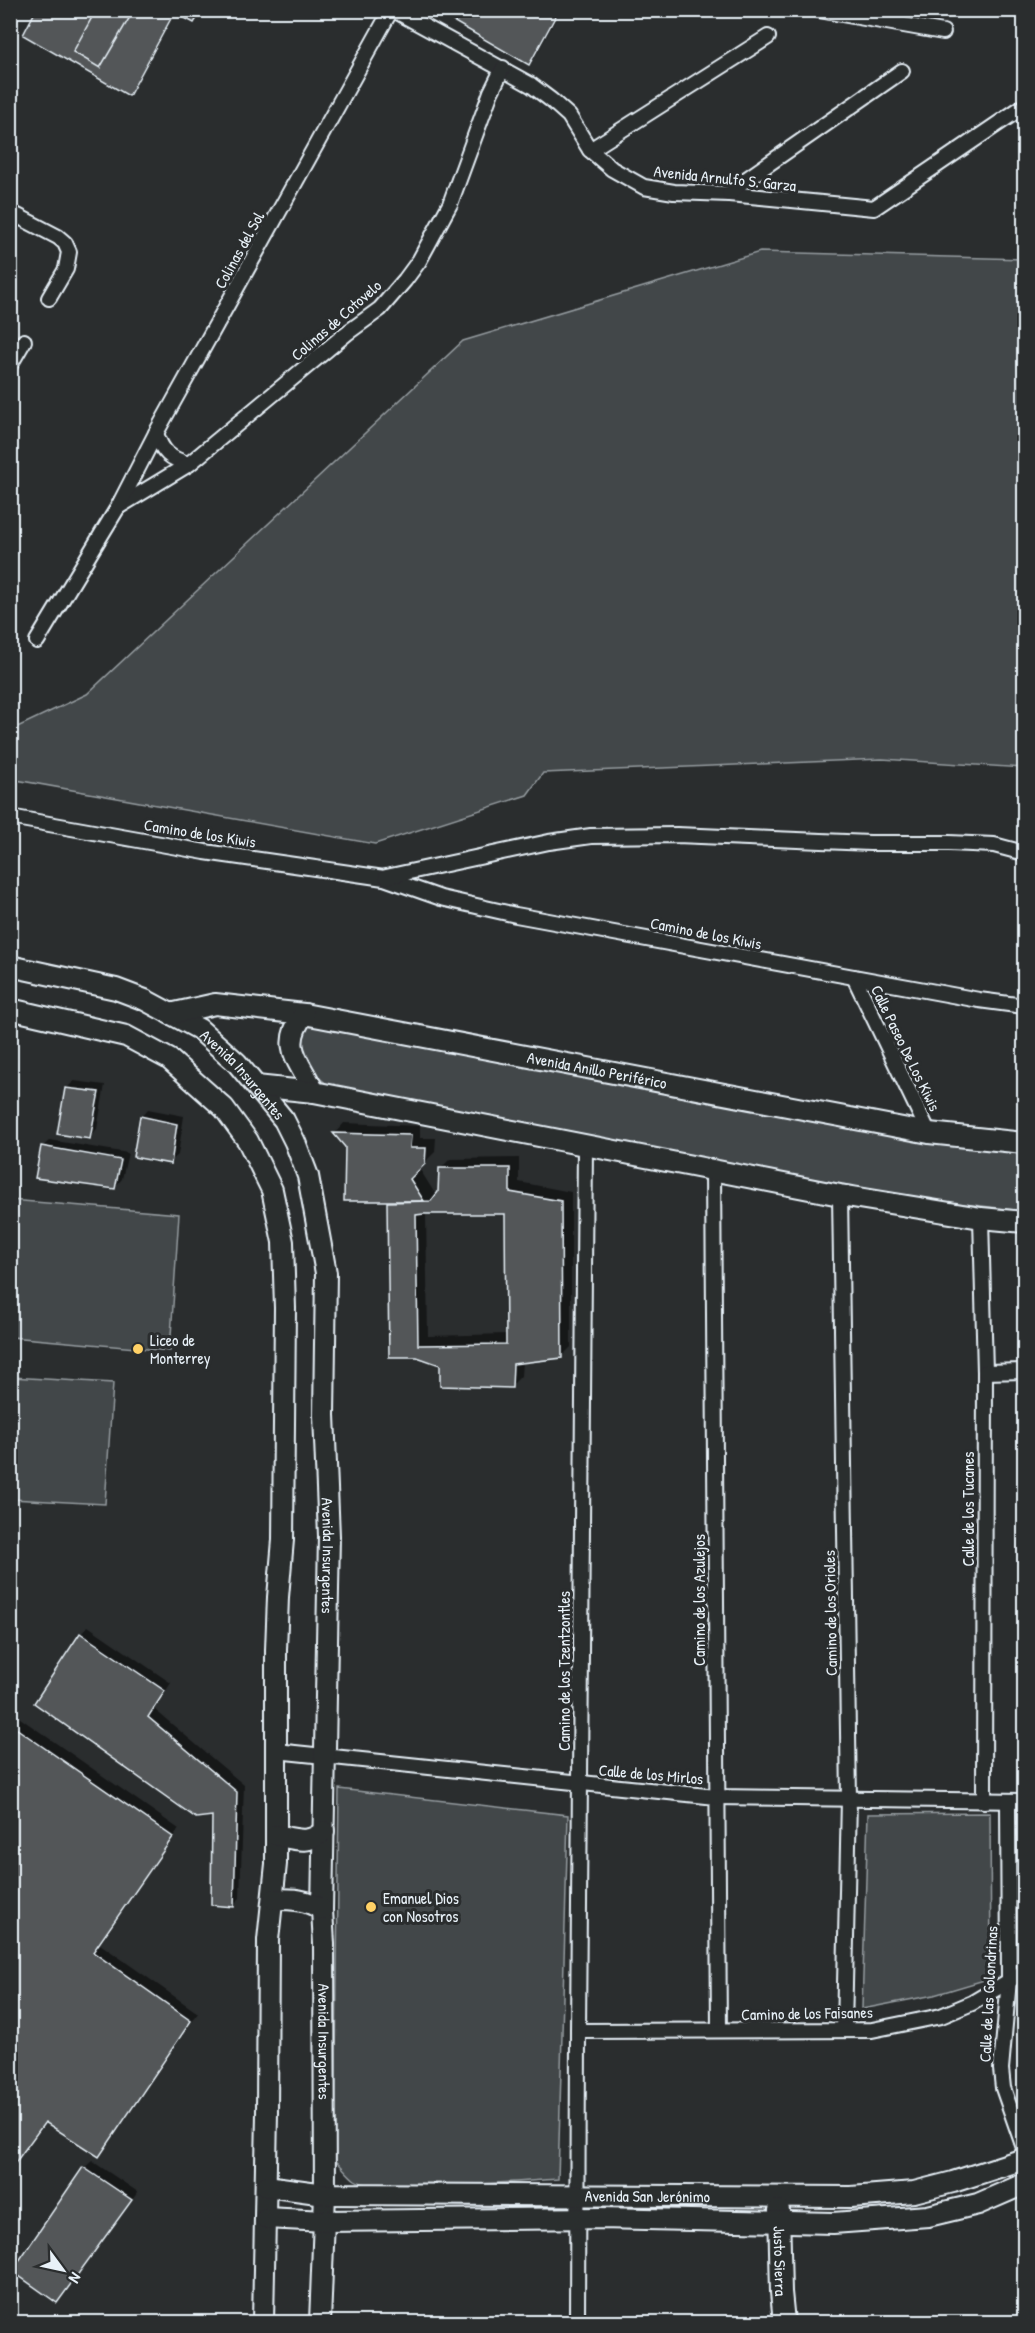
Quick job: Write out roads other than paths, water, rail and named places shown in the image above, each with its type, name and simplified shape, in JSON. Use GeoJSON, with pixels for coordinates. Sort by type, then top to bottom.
{"type":"FeatureCollection","features":[{"type":"Feature","properties":{"kind":"street","name":"Avenida Arnulfo S. Garza"},"geometry":{"type":"LineString","coordinates":[[393,10],[503,68],[551,99],[569,116],[590,150],[612,169],[644,187],[674,192],[729,194],[874,208],[1024,106]]}},
{"type":"Feature","properties":{"kind":"street","name":"Colinas del Sol"},"geometry":{"type":"LineString","coordinates":[[37,641],[118,507],[156,433],[393,10]]}},
{"type":"Feature","properties":{"kind":"street"},"geometry":{"type":"LineString","coordinates":[[819,10],[943,32]]}},
{"type":"Feature","properties":{"kind":"street"},"geometry":{"type":"LineString","coordinates":[[590,150],[768,37]]}},
{"type":"Feature","properties":{"kind":"street","name":"Colinas de Cotovelo"},"geometry":{"type":"LineString","coordinates":[[118,507],[189,464],[347,333],[380,309],[419,261],[450,204],[490,92],[503,68]]}},
{"type":"Feature","properties":{"kind":"street"},"geometry":{"type":"LineString","coordinates":[[729,194],[741,183],[902,71]]}},
{"type":"Feature","properties":{"kind":"street"},"geometry":{"type":"LineString","coordinates":[[10,212],[65,243],[69,252],[66,269],[49,298]]}},
{"type":"Feature","properties":{"kind":"street"},"geometry":{"type":"LineString","coordinates":[[10,365],[24,341]]}},
{"type":"Feature","properties":{"kind":"street"},"geometry":{"type":"LineString","coordinates":[[156,433],[166,454],[173,460],[189,464]]}},
{"type":"Feature","properties":{"kind":"street","name":"Camino de los Kiwis"},"geometry":{"type":"LineString","coordinates":[[10,817],[205,852],[384,878],[441,897],[516,915],[979,1000],[1024,1006]]}},
{"type":"Feature","properties":{"kind":"street","name":"Camino de los Kiwis"},"geometry":{"type":"LineString","coordinates":[[384,878],[549,842],[591,836],[657,835],[994,845],[1024,853]]}},
{"type":"Feature","properties":{"kind":"street","name":"Avenida Insurgentes"},"geometry":{"type":"LineString","coordinates":[[10,966],[116,988],[145,1000],[199,1029],[219,1045],[284,1120],[308,1176],[326,1273],[324,1415],[329,1536],[322,1910],[325,2221],[320,2322]]}},
{"type":"Feature","properties":{"kind":"street","name":"Calle Paseo De Los Kiwis"},"geometry":{"type":"LineString","coordinates":[[854,977],[929,1133]]}},
{"type":"Feature","properties":{"kind":"street","name":"Avenida Anillo Periférico"},"geometry":{"type":"LineString","coordinates":[[170,1014],[215,1004],[304,1014],[929,1133],[1024,1143]]}},
{"type":"Feature","properties":{"kind":"street","name":"Avenida Insurgentes"},"geometry":{"type":"LineString","coordinates":[[10,1009],[126,1036],[169,1059],[224,1108],[248,1141],[272,1190],[283,1242],[285,1308],[283,1540],[278,1597],[276,1835],[273,1899],[268,1940],[263,2322]]}},
{"type":"Feature","properties":{"kind":"street"},"geometry":{"type":"LineString","coordinates":[[304,1014],[293,1034],[292,1050],[314,1092]]}},
{"type":"Feature","properties":{"kind":"street"},"geometry":{"type":"LineString","coordinates":[[256,1086],[314,1092],[840,1195],[981,1218],[1024,1222]]}},
{"type":"Feature","properties":{"kind":"street","name":"Camino de los Tzentzontles"},"geometry":{"type":"LineString","coordinates":[[577,2322],[585,1146]]}},
{"type":"Feature","properties":{"kind":"street","name":"Camino de los Azulejos"},"geometry":{"type":"LineString","coordinates":[[713,1171],[719,2030]]}},
{"type":"Feature","properties":{"kind":"street","name":"Camino de los Orioles"},"geometry":{"type":"LineString","coordinates":[[840,1195],[849,1799],[844,2030]]}},
{"type":"Feature","properties":{"kind":"street","name":"Calle de los Tucanes"},"geometry":{"type":"LineString","coordinates":[[981,1218],[986,1372],[984,1801]]}},
{"type":"Feature","properties":{"kind":"street"},"geometry":{"type":"LineString","coordinates":[[986,1372],[1024,1371]]}},
{"type":"Feature","properties":{"kind":"street","name":"Calle de los Mirlos"},"geometry":{"type":"LineString","coordinates":[[276,1751],[716,1797],[1024,1801]]}},
{"type":"Feature","properties":{"kind":"street","name":"Calle de las Golondrinas"},"geometry":{"type":"LineString","coordinates":[[1008,1801],[1009,1980],[1001,2068],[1003,2088],[1024,2148]]}},
{"type":"Feature","properties":{"kind":"street"},"geometry":{"type":"LineString","coordinates":[[276,1835],[308,1841],[324,1831]]}},
{"type":"Feature","properties":{"kind":"street"},"geometry":{"type":"LineString","coordinates":[[273,1899],[303,1900],[322,1910]]}},
{"type":"Feature","properties":{"kind":"street","name":"Camino de los Faisanes"},"geometry":{"type":"LineString","coordinates":[[578,2031],[872,2030],[941,2016],[972,2003],[1024,1972]]}},
{"type":"Feature","properties":{"kind":"street","name":"Avenida San Jerónimo"},"geometry":{"type":"LineString","coordinates":[[266,2186],[325,2194],[851,2197],[914,2192],[1024,2159]]}},
{"type":"Feature","properties":{"kind":"street","name":"Avenida San Jerónimo"},"geometry":{"type":"LineString","coordinates":[[266,2218],[325,2221],[578,2218],[833,2223],[928,2216],[978,2204],[1024,2184]]}},
{"type":"Feature","properties":{"kind":"street","name":"Justo Sierra"},"geometry":{"type":"LineString","coordinates":[[779,2198],[784,2322]]}},
{"type":"Feature","properties":{"kind":"place","name":"Liceo de Monterrey"},"geometry":{"type":"Point","coordinates":[138,1349]}},
{"type":"Feature","properties":{"kind":"place","name":"Emanuel Dios con Nosotros"},"geometry":{"type":"Point","coordinates":[371,1907]}}]}
